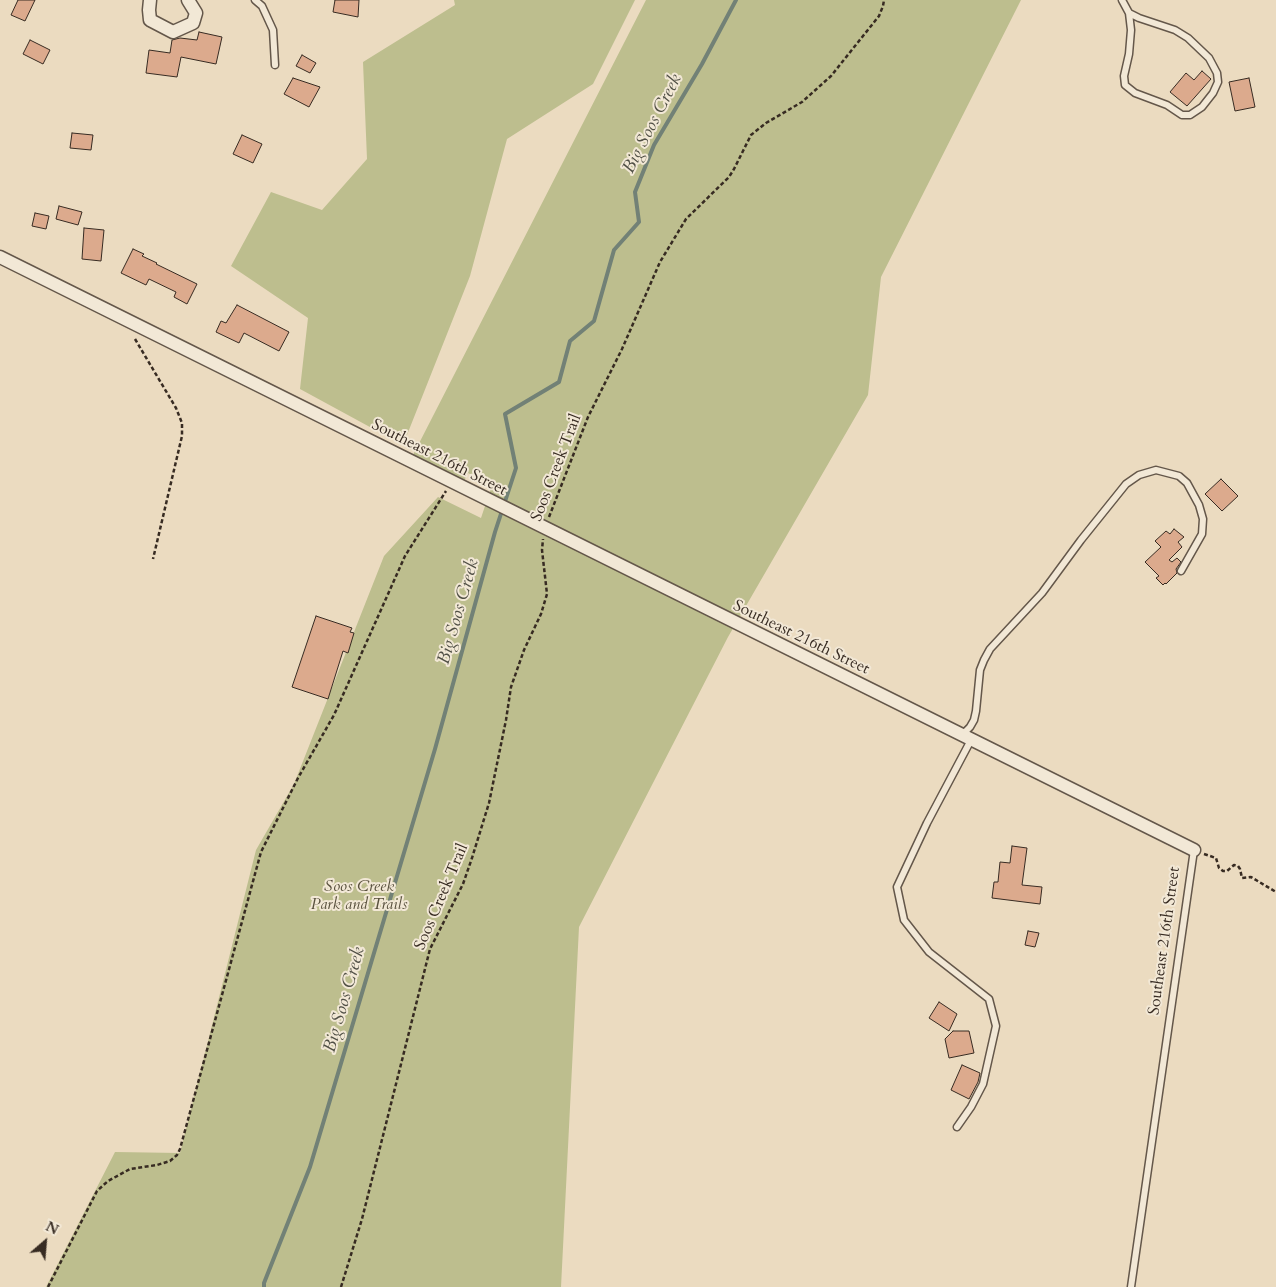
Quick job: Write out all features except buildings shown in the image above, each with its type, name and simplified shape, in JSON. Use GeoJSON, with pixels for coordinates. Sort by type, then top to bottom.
{"type":"FeatureCollection","features":[{"type":"Feature","properties":{"kind":"street"},"geometry":{"type":"LineString","coordinates":[[150,0],[150,20],[173,32],[193,24],[196,12],[188,0]]}},
{"type":"Feature","properties":{"kind":"street","name":"Southeast 216th Street"},"geometry":{"type":"LineString","coordinates":[[0,257],[502,508],[1194,850]]}},
{"type":"Feature","properties":{"kind":"lane"},"geometry":{"type":"LineString","coordinates":[[255,0],[262,6],[273,30],[275,65]]}},
{"type":"Feature","properties":{"kind":"lane"},"geometry":{"type":"LineString","coordinates":[[1122,0],[1129,13],[1131,30],[1124,85],[1135,93],[1167,105],[1182,115],[1190,115],[1202,107],[1213,93],[1218,82],[1218,73],[1209,58],[1188,38],[1175,30],[1129,13]]}},
{"type":"Feature","properties":{"kind":"lane"},"geometry":{"type":"LineString","coordinates":[[957,1127],[971,1107],[983,1084],[996,1026],[989,999],[929,952],[904,920],[897,887],[974,720],[980,670],[984,660],[990,649],[1042,593],[1126,484],[1139,475],[1156,470],[1179,476],[1186,483],[1199,505],[1203,519],[1202,534],[1182,571]]}},
{"type":"Feature","properties":{"kind":"lane","name":"Southeast 216th Street"},"geometry":{"type":"LineString","coordinates":[[1131,1287],[1194,850]]}},
{"type":"Feature","properties":{"kind":"path","name":"Soos Creek Trail"},"geometry":{"type":"LineString","coordinates":[[341,1287],[362,1219],[430,949],[463,884],[472,858],[489,803],[511,686],[524,650],[541,614],[547,594],[542,550],[545,529],[588,417],[622,349],[660,262],[686,219],[728,177],[751,135],[802,102],[831,76],[879,16],[884,0]]}},
{"type":"Feature","properties":{"kind":"path"},"geometry":{"type":"LineString","coordinates":[[123,318],[176,408],[182,423],[182,436],[152,559]]}},
{"type":"Feature","properties":{"kind":"path"},"geometry":{"type":"LineString","coordinates":[[48,1287],[97,1191],[108,1181],[130,1169],[170,1161],[180,1149],[260,852],[298,778],[338,707],[405,556],[452,482]]}},
{"type":"Feature","properties":{"kind":"path"},"geometry":{"type":"LineString","coordinates":[[1194,850],[1216,858],[1219,868],[1223,871],[1227,871],[1234,865],[1238,866],[1242,878],[1251,877],[1276,892]]}},
{"type":"Feature","properties":{"kind":"green space"},"geometry":{"type":"Polygon","coordinates":[[[454,0],[635,0],[593,84],[507,139],[470,276],[403,445],[300,389],[308,318],[231,266],[271,192],[322,210],[367,159],[363,62],[455,5],[454,0]]]}},
{"type":"Feature","properties":{"kind":"green space","name":"Soos Creek Park and Trails"},"geometry":{"type":"Polygon","coordinates":[[[646,0],[1021,0],[881,277],[868,395],[728,637],[579,927],[561,1287],[46,1287],[115,1152],[180,1153],[256,850],[294,784],[384,556],[438,497],[481,518],[492,485],[468,473],[463,483],[412,457],[646,0]]]}},
{"type":"Feature","properties":{"kind":"waterway","name":"Big Soos Creek"},"geometry":{"type":"LineString","coordinates":[[264,1287],[310,1167],[435,749],[495,532],[516,468],[505,414],[559,382],[570,341],[594,321],[614,250],[639,222],[635,192],[654,145],[702,64],[736,0]]}}]}
